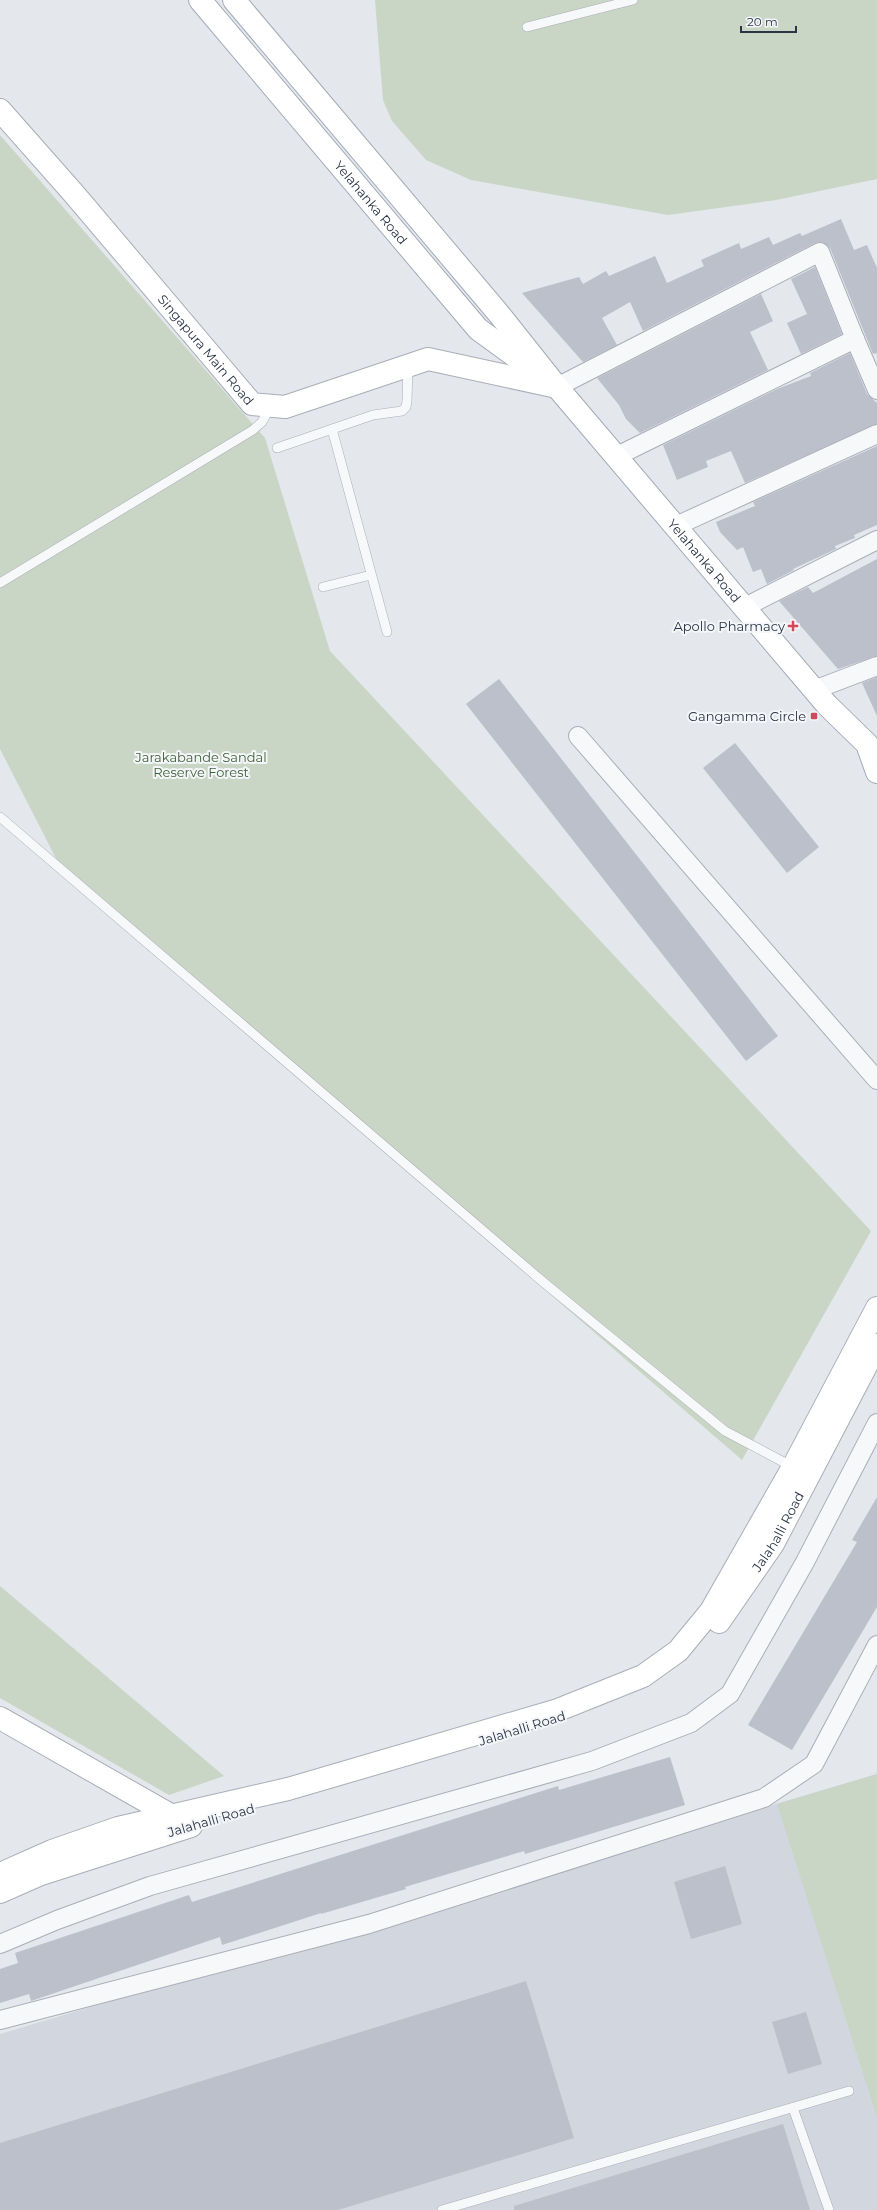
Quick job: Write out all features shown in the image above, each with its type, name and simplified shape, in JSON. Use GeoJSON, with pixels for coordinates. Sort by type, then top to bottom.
{"type":"FeatureCollection","features":[{"type":"Feature","properties":{"kind":"main road","name":"Yelahanka Road"},"geometry":{"type":"LineString","coordinates":[[200,0],[478,329],[557,387]]}},
{"type":"Feature","properties":{"kind":"main road","name":"Yelahanka Road"},"geometry":{"type":"LineString","coordinates":[[234,0],[499,314],[557,387],[814,690],[872,747],[877,772]]}},
{"type":"Feature","properties":{"kind":"main road","name":"Singapura Main Road"},"geometry":{"type":"LineString","coordinates":[[0,110],[80,201],[252,404],[285,407],[428,359],[557,387]]}},
{"type":"Feature","properties":{"kind":"main road","name":"Jalahalli Road"},"geometry":{"type":"LineString","coordinates":[[0,1892],[41,1874],[177,1823],[558,1710],[643,1676],[678,1651],[712,1611],[793,1467],[877,1308]]}},
{"type":"Feature","properties":{"kind":"main road","name":"Jalahalli Road"},"geometry":{"type":"LineString","coordinates":[[177,1823],[556,1718],[645,1684],[688,1658],[726,1614],[773,1544],[877,1345]]}},
{"type":"Feature","properties":{"kind":"main road"},"geometry":{"type":"LineString","coordinates":[[0,1718],[177,1823]]}},
{"type":"Feature","properties":{"kind":"main road"},"geometry":{"type":"LineString","coordinates":[[0,1874],[52,1851],[118,1828],[177,1823]]}},
{"type":"Feature","properties":{"kind":"street"},"geometry":{"type":"LineString","coordinates":[[557,387],[820,252],[877,390]]}},
{"type":"Feature","properties":{"kind":"street"},"geometry":{"type":"LineString","coordinates":[[617,456],[856,339]]}},
{"type":"Feature","properties":{"kind":"street"},"geometry":{"type":"LineString","coordinates":[[676,526],[877,434]]}},
{"type":"Feature","properties":{"kind":"street"},"geometry":{"type":"LineString","coordinates":[[745,607],[877,540]]}},
{"type":"Feature","properties":{"kind":"street"},"geometry":{"type":"LineString","coordinates":[[814,690],[877,666]]}},
{"type":"Feature","properties":{"kind":"street"},"geometry":{"type":"LineString","coordinates":[[578,736],[877,1080]]}},
{"type":"Feature","properties":{"kind":"street"},"geometry":{"type":"LineString","coordinates":[[0,1944],[57,1920],[150,1886],[592,1761],[691,1723],[730,1694],[805,1562],[877,1423]]}},
{"type":"Feature","properties":{"kind":"street"},"geometry":{"type":"LineString","coordinates":[[0,2020],[369,1924],[764,1798],[814,1764],[877,1645]]}},
{"type":"Feature","properties":{"kind":"lane"},"geometry":{"type":"LineString","coordinates":[[527,27],[633,0]]}},
{"type":"Feature","properties":{"kind":"lane"},"geometry":{"type":"LineString","coordinates":[[277,448],[374,415],[402,410],[406,407],[407,401],[408,366]]}},
{"type":"Feature","properties":{"kind":"lane"},"geometry":{"type":"LineString","coordinates":[[0,583],[253,430],[262,422],[271,406]]}},
{"type":"Feature","properties":{"kind":"lane"},"geometry":{"type":"LineString","coordinates":[[332,429],[387,632]]}},
{"type":"Feature","properties":{"kind":"lane"},"geometry":{"type":"LineString","coordinates":[[323,587],[371,575]]}},
{"type":"Feature","properties":{"kind":"lane"},"geometry":{"type":"LineString","coordinates":[[0,818],[542,1281],[725,1431],[793,1467]]}},
{"type":"Feature","properties":{"kind":"lane"},"geometry":{"type":"LineString","coordinates":[[442,2210],[849,2091]]}},
{"type":"Feature","properties":{"kind":"lane"},"geometry":{"type":"LineString","coordinates":[[793,2108],[828,2210]]}},
{"type":"Feature","properties":{"kind":"shaded area"},"geometry":{"type":"Polygon","coordinates":[[[877,1774],[877,2210],[0,2210],[0,2034],[877,1774]]]}},
{"type":"Feature","properties":{"kind":"green space"},"geometry":{"type":"Polygon","coordinates":[[[375,0],[877,0],[877,179],[776,200],[668,215],[471,180],[426,160],[392,121],[383,100],[375,0]]]}},
{"type":"Feature","properties":{"kind":"green space","name":"Jarakabande Sandal Reserve Forest"},"geometry":{"type":"Polygon","coordinates":[[[0,135],[265,438],[330,651],[871,1231],[742,1460],[64,874],[0,749],[0,135]]]}},
{"type":"Feature","properties":{"kind":"green space"},"geometry":{"type":"Polygon","coordinates":[[[0,1586],[224,1776],[169,1795],[0,1698],[0,1586]]]}},
{"type":"Feature","properties":{"kind":"green space"},"geometry":{"type":"Polygon","coordinates":[[[877,1774],[877,2117],[777,1804],[877,1774]]]}},
{"type":"Feature","properties":{"kind":"building"},"geometry":{"type":"Polygon","coordinates":[[[841,219],[854,250],[867,245],[877,268],[877,353],[873,354],[830,248],[821,242],[815,243],[643,331],[630,302],[602,318],[617,345],[583,362],[522,293],[579,277],[583,284],[606,271],[609,276],[655,256],[667,283],[704,266],[701,260],[739,243],[741,249],[769,237],[773,245],[800,233],[802,236],[841,219]]]}},
{"type":"Feature","properties":{"kind":"building"},"geometry":{"type":"Polygon","coordinates":[[[815,267],[842,334],[801,354],[787,323],[807,314],[791,279],[815,267]]]}},
{"type":"Feature","properties":{"kind":"building"},"geometry":{"type":"Polygon","coordinates":[[[761,294],[773,321],[750,332],[768,370],[640,433],[626,419],[619,405],[597,378],[761,294]]]}},
{"type":"Feature","properties":{"kind":"building"},"geometry":{"type":"Polygon","coordinates":[[[850,353],[867,394],[877,403],[877,424],[745,483],[731,451],[706,461],[708,467],[677,480],[663,445],[777,389],[811,376],[810,373],[850,353]]]}},
{"type":"Feature","properties":{"kind":"building"},"geometry":{"type":"Polygon","coordinates":[[[877,446],[877,525],[854,535],[855,538],[835,546],[836,549],[793,569],[794,570],[767,584],[761,569],[753,572],[743,547],[737,550],[720,532],[716,522],[755,506],[753,502],[877,446]]]}},
{"type":"Feature","properties":{"kind":"building"},"geometry":{"type":"Polygon","coordinates":[[[877,559],[877,656],[838,669],[779,601],[808,587],[813,593],[877,559]]]}},
{"type":"Feature","properties":{"kind":"building"},"geometry":{"type":"Polygon","coordinates":[[[877,677],[877,716],[862,683],[877,677]]]}},
{"type":"Feature","properties":{"kind":"building"},"geometry":{"type":"Polygon","coordinates":[[[499,679],[778,1036],[746,1061],[466,704],[499,679]]]}},
{"type":"Feature","properties":{"kind":"building"},"geometry":{"type":"Polygon","coordinates":[[[735,743],[819,847],[787,873],[703,768],[735,743]]]}},
{"type":"Feature","properties":{"kind":"building"},"geometry":{"type":"Polygon","coordinates":[[[877,1497],[877,1607],[792,1750],[748,1725],[857,1542],[852,1540],[877,1497]]]}},
{"type":"Feature","properties":{"kind":"building"},"geometry":{"type":"Polygon","coordinates":[[[670,1757],[685,1805],[525,1854],[524,1851],[405,1887],[406,1889],[321,1913],[222,1945],[220,1937],[31,2001],[29,1994],[0,2003],[0,1969],[18,1963],[15,1953],[189,1895],[192,1902],[558,1786],[559,1790],[670,1757]]]}},
{"type":"Feature","properties":{"kind":"building"},"geometry":{"type":"Polygon","coordinates":[[[725,1866],[742,1924],[691,1939],[674,1882],[725,1866]]]}},
{"type":"Feature","properties":{"kind":"building"},"geometry":{"type":"Polygon","coordinates":[[[526,1981],[574,2138],[338,2210],[0,2210],[0,2143],[526,1981]]]}},
{"type":"Feature","properties":{"kind":"building"},"geometry":{"type":"Polygon","coordinates":[[[806,2012],[822,2064],[788,2074],[772,2022],[806,2012]]]}},
{"type":"Feature","properties":{"kind":"building"},"geometry":{"type":"Polygon","coordinates":[[[783,2124],[810,2210],[514,2210],[514,2206],[783,2124]]]}},
{"type":"Feature","properties":{"kind":"place","name":"Apollo Pharmacy"},"geometry":{"type":"Point","coordinates":[793,626]}},
{"type":"Feature","properties":{"kind":"place","name":"Gangamma Circle"},"geometry":{"type":"Point","coordinates":[814,716]}}]}
